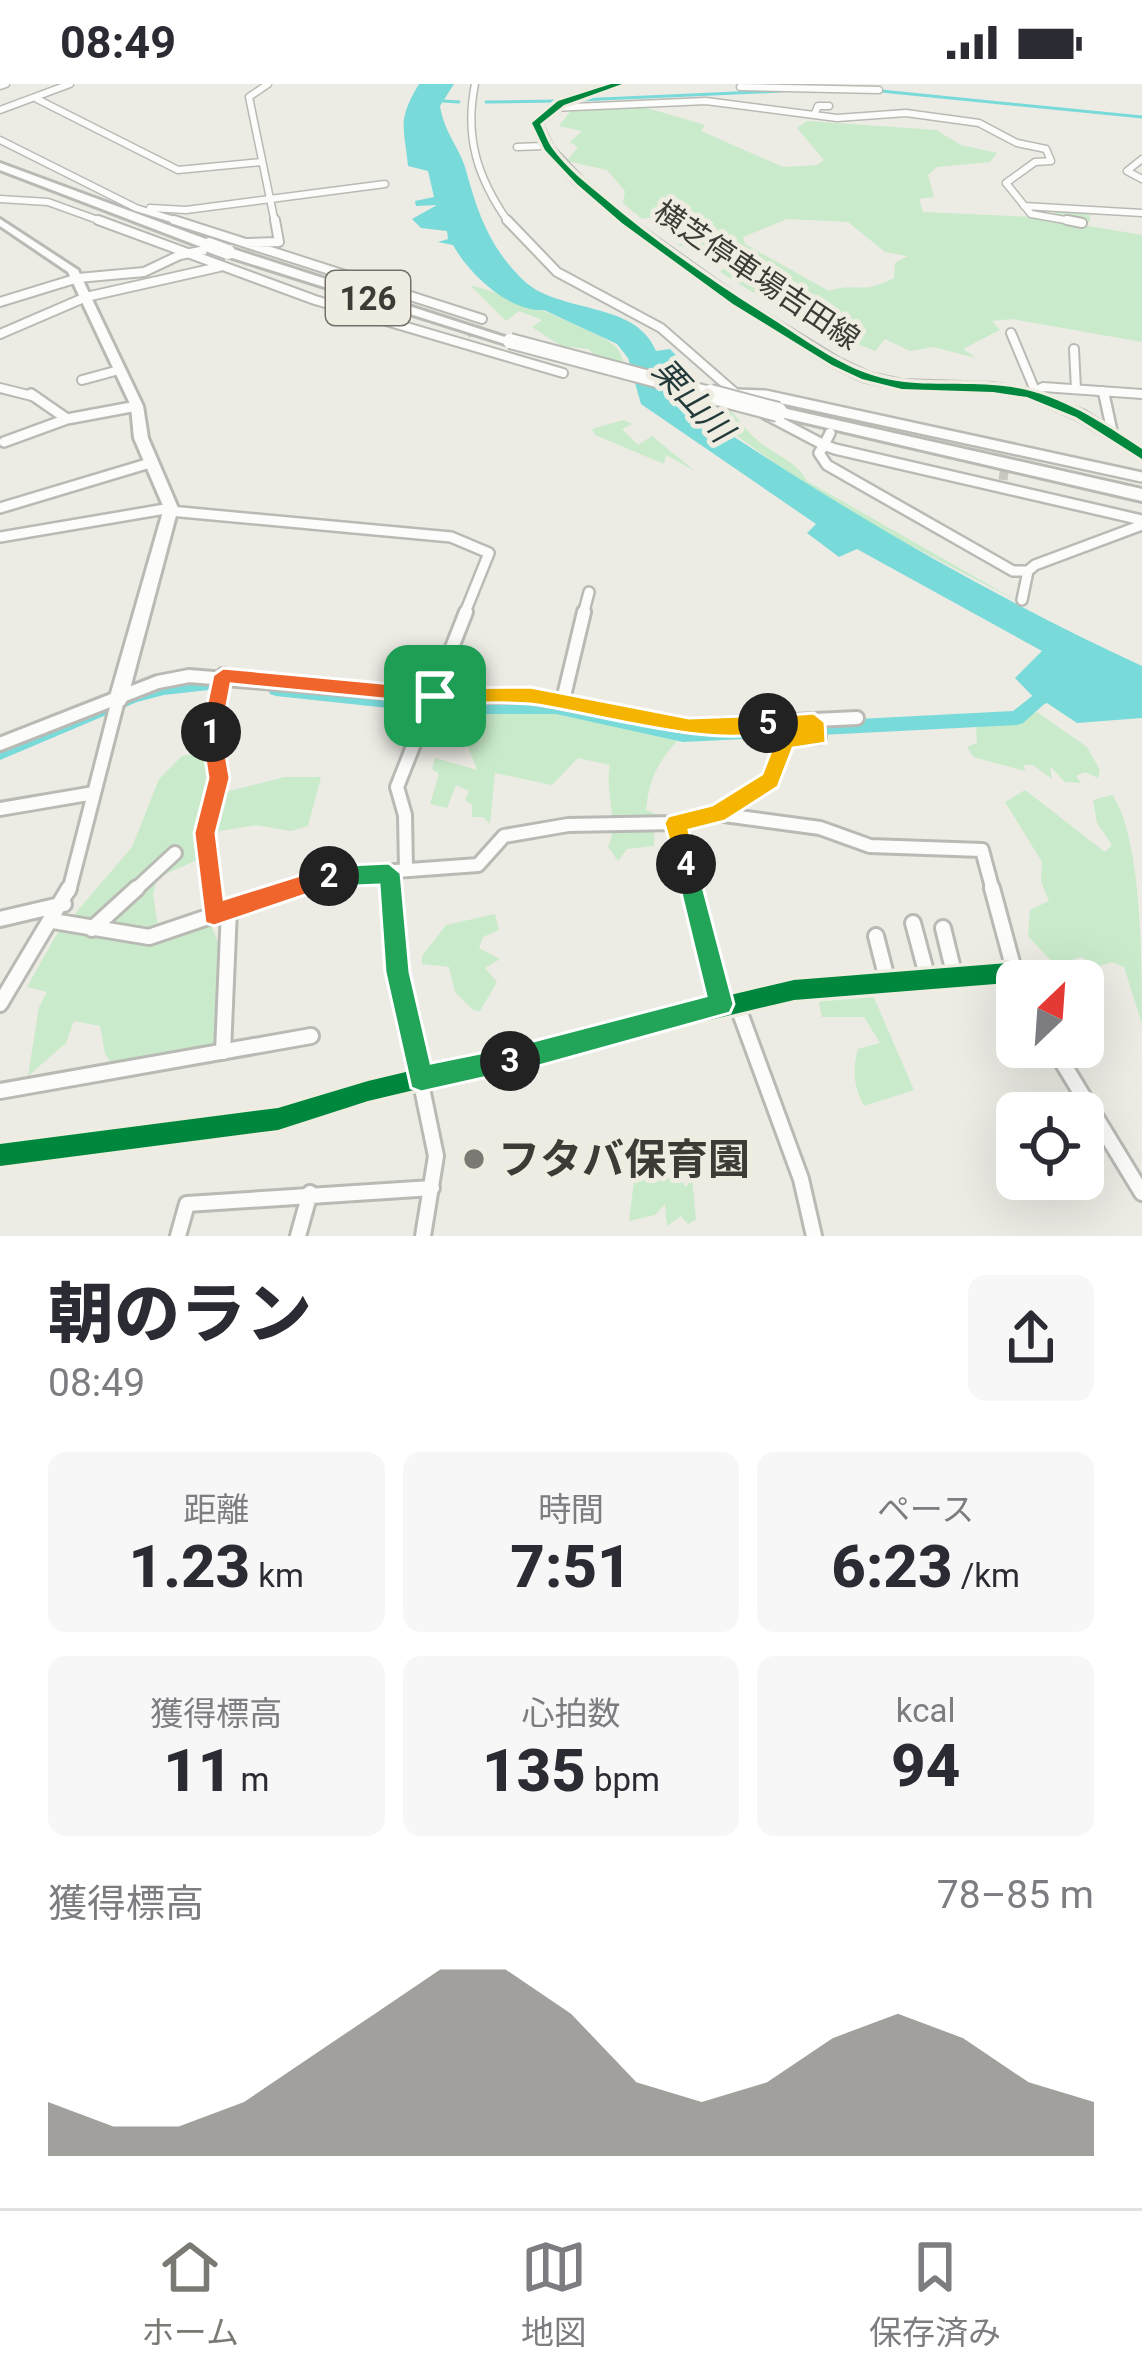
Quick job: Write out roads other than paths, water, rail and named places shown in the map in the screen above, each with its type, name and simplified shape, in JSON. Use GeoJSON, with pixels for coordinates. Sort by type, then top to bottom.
{"type":"FeatureCollection","features":[{"type":"Feature","properties":{"kind":"highway","name":"126"},"geometry":{"type":"LineString","coordinates":[[0,166],[209,245],[234,248],[510,340],[778,412],[1142,495]]}},
{"type":"Feature","properties":{"kind":"main road"},"geometry":{"type":"LineString","coordinates":[[544,146],[536,123],[551,108],[618,84]]}},
{"type":"Feature","properties":{"kind":"main road","name":"横芝停車場吉田線"},"geometry":{"type":"LineString","coordinates":[[544,146],[570,178],[649,237],[744,306],[855,372],[917,388],[1031,391],[1072,410],[1142,455]]}},
{"type":"Feature","properties":{"kind":"main road"},"geometry":{"type":"LineString","coordinates":[[0,222],[68,266],[78,278],[136,406],[150,463],[170,509],[118,702]]}},
{"type":"Feature","properties":{"kind":"street"},"geometry":{"type":"LineString","coordinates":[[0,110],[67,84]]}},
{"type":"Feature","properties":{"kind":"street"},"geometry":{"type":"LineString","coordinates":[[0,302],[78,278],[144,272],[185,254],[279,242],[249,97],[268,84]]}},
{"type":"Feature","properties":{"kind":"street"},"geometry":{"type":"LineString","coordinates":[[478,84],[468,104],[470,153],[512,226],[569,280],[670,334],[736,394],[824,445],[1142,523]]}},
{"type":"Feature","properties":{"kind":"street"},"geometry":{"type":"LineString","coordinates":[[740,86],[879,90]]}},
{"type":"Feature","properties":{"kind":"street"},"geometry":{"type":"LineString","coordinates":[[37,99],[178,170],[262,161]]}},
{"type":"Feature","properties":{"kind":"street"},"geometry":{"type":"LineString","coordinates":[[551,108],[706,101],[837,118],[906,113],[974,122],[1017,143],[1046,148],[1051,160],[1035,162],[1006,183],[1039,217],[1082,223]]}},
{"type":"Feature","properties":{"kind":"street"},"geometry":{"type":"LineString","coordinates":[[815,113],[818,106],[830,106]]}},
{"type":"Feature","properties":{"kind":"street"},"geometry":{"type":"LineString","coordinates":[[0,140],[132,210],[234,248],[479,322],[493,315]]}},
{"type":"Feature","properties":{"kind":"street"},"geometry":{"type":"LineString","coordinates":[[518,147],[544,146]]}},
{"type":"Feature","properties":{"kind":"street"},"geometry":{"type":"LineString","coordinates":[[1142,159],[1127,171],[1142,179]]}},
{"type":"Feature","properties":{"kind":"street"},"geometry":{"type":"LineString","coordinates":[[132,210],[186,210],[385,184]]}},
{"type":"Feature","properties":{"kind":"street"},"geometry":{"type":"LineString","coordinates":[[0,199],[49,202],[315,299],[456,345],[563,373]]}},
{"type":"Feature","properties":{"kind":"street"},"geometry":{"type":"LineString","coordinates":[[1024,206],[1142,213]]}},
{"type":"Feature","properties":{"kind":"street"},"geometry":{"type":"LineString","coordinates":[[104,224],[116,217]]}},
{"type":"Feature","properties":{"kind":"street"},"geometry":{"type":"LineString","coordinates":[[0,334],[86,297],[219,267]]}},
{"type":"Feature","properties":{"kind":"street"},"geometry":{"type":"LineString","coordinates":[[357,288],[368,285]]}},
{"type":"Feature","properties":{"kind":"street"},"geometry":{"type":"LineString","coordinates":[[315,299],[333,295]]}},
{"type":"Feature","properties":{"kind":"street"},"geometry":{"type":"LineString","coordinates":[[1011,333],[1031,391],[1076,388],[1142,394]]}},
{"type":"Feature","properties":{"kind":"street"},"geometry":{"type":"LineString","coordinates":[[456,345],[467,334]]}},
{"type":"Feature","properties":{"kind":"street"},"geometry":{"type":"LineString","coordinates":[[1074,349],[1076,388]]}},
{"type":"Feature","properties":{"kind":"street"},"geometry":{"type":"LineString","coordinates":[[82,380],[119,370]]}},
{"type":"Feature","properties":{"kind":"street"},"geometry":{"type":"LineString","coordinates":[[1,387],[32,394],[67,419]]}},
{"type":"Feature","properties":{"kind":"street"},"geometry":{"type":"LineString","coordinates":[[1103,391],[1113,436]]}},
{"type":"Feature","properties":{"kind":"street"},"geometry":{"type":"LineString","coordinates":[[736,394],[765,395],[1007,454],[1142,477]]}},
{"type":"Feature","properties":{"kind":"street"},"geometry":{"type":"LineString","coordinates":[[4,442],[67,419],[136,406]]}},
{"type":"Feature","properties":{"kind":"street"},"geometry":{"type":"LineString","coordinates":[[830,433],[819,453],[827,465],[1013,571],[1028,572],[1055,554],[1142,523]]}},
{"type":"Feature","properties":{"kind":"street"},"geometry":{"type":"LineString","coordinates":[[0,508],[150,463]]}},
{"type":"Feature","properties":{"kind":"street"},"geometry":{"type":"LineString","coordinates":[[0,538],[170,509],[451,537],[489,553],[397,788],[405,815],[406,871]]}},
{"type":"Feature","properties":{"kind":"street"},"geometry":{"type":"LineString","coordinates":[[1022,600],[1028,572]]}},
{"type":"Feature","properties":{"kind":"street"},"geometry":{"type":"LineString","coordinates":[[563,700],[589,592]]}},
{"type":"Feature","properties":{"kind":"street"},"geometry":{"type":"LineString","coordinates":[[223,675],[211,731],[219,778],[205,833],[222,912],[223,1052]]}},
{"type":"Feature","properties":{"kind":"street"},"geometry":{"type":"LineString","coordinates":[[0,743],[118,702],[158,682],[223,675],[435,696],[563,700],[689,727],[856,718]]}},
{"type":"Feature","properties":{"kind":"street"},"geometry":{"type":"LineString","coordinates":[[0,1004],[64,904],[118,702]]}},
{"type":"Feature","properties":{"kind":"street"},"geometry":{"type":"LineString","coordinates":[[717,814],[770,780],[786,740],[819,737],[814,722]]}},
{"type":"Feature","properties":{"kind":"street"},"geometry":{"type":"LineString","coordinates":[[0,809],[94,793]]}},
{"type":"Feature","properties":{"kind":"street"},"geometry":{"type":"LineString","coordinates":[[53,921],[149,937],[308,881],[478,865],[505,836],[568,825],[676,823],[717,814],[820,828],[870,846],[982,850],[1011,960]]}},
{"type":"Feature","properties":{"kind":"street"},"geometry":{"type":"LineString","coordinates":[[676,823],[729,1003],[801,1178],[814,1236]]}},
{"type":"Feature","properties":{"kind":"street"},"geometry":{"type":"LineString","coordinates":[[92,929],[175,854]]}},
{"type":"Feature","properties":{"kind":"street"},"geometry":{"type":"LineString","coordinates":[[389,873],[398,972],[436,1156],[423,1236]]}},
{"type":"Feature","properties":{"kind":"street"},"geometry":{"type":"LineString","coordinates":[[0,919],[64,904]]}},
{"type":"Feature","properties":{"kind":"street"},"geometry":{"type":"LineString","coordinates":[[913,923],[928,980]]}},
{"type":"Feature","properties":{"kind":"street"},"geometry":{"type":"LineString","coordinates":[[943,928],[955,977]]}},
{"type":"Feature","properties":{"kind":"street"},"geometry":{"type":"LineString","coordinates":[[876,936],[888,983]]}},
{"type":"Feature","properties":{"kind":"street"},"geometry":{"type":"LineString","coordinates":[[0,1155],[278,1119],[421,1079],[794,990],[996,974]]}},
{"type":"Feature","properties":{"kind":"street"},"geometry":{"type":"LineString","coordinates":[[0,1091],[311,1036]]}},
{"type":"Feature","properties":{"kind":"street"},"geometry":{"type":"LineString","coordinates":[[1066,1068],[1142,1193]]}},
{"type":"Feature","properties":{"kind":"street"},"geometry":{"type":"LineString","coordinates":[[178,1236],[188,1204],[432,1188]]}},
{"type":"Feature","properties":{"kind":"street"},"geometry":{"type":"LineString","coordinates":[[298,1236],[310,1193]]}},
{"type":"Feature","properties":{"kind":"water","name":"栗山川"},"geometry":{"type":"Polygon","coordinates":[[[419,84],[454,84],[440,106],[445,126],[486,229],[521,278],[554,298],[631,323],[646,334],[656,351],[670,349],[696,376],[670,383],[674,397],[787,471],[961,574],[1142,666],[1142,718],[1077,723],[1047,703],[1041,705],[1015,678],[1042,651],[857,549],[839,557],[807,533],[816,524],[641,404],[628,358],[617,344],[544,310],[504,298],[469,268],[453,245],[438,242],[448,239],[447,231],[421,228],[412,219],[437,205],[416,206],[415,201],[434,197],[428,171],[408,166],[405,115],[419,84]]]}},
{"type":"Feature","properties":{"kind":"waterway"},"geometry":{"type":"LineString","coordinates":[[579,100],[782,91]]}},
{"type":"Feature","properties":{"kind":"waterway"},"geometry":{"type":"LineString","coordinates":[[881,91],[1142,117]]}},
{"type":"Feature","properties":{"kind":"waterway"},"geometry":{"type":"LineString","coordinates":[[443,101],[459,102]]}},
{"type":"Feature","properties":{"kind":"waterway"},"geometry":{"type":"LineString","coordinates":[[486,102],[558,101]]}},
{"type":"Feature","properties":{"kind":"waterway","name":"栗山川"},"geometry":{"type":"LineString","coordinates":[[683,381],[699,415],[713,429]]}},
{"type":"Feature","properties":{"kind":"waterway"},"geometry":{"type":"LineString","coordinates":[[0,752],[135,696],[220,683]]}},
{"type":"Feature","properties":{"kind":"waterway"},"geometry":{"type":"LineString","coordinates":[[276,689],[445,707],[556,707],[683,735],[1017,718],[1052,690]]}},
{"type":"Feature","properties":{"kind":"tunnel"},"geometry":{"type":"LineString","coordinates":[[333,295],[357,288]]}},
{"type":"Feature","properties":{"kind":"tunnel"},"geometry":{"type":"LineString","coordinates":[[467,335],[476,326]]}},
{"type":"Feature","properties":{"kind":"tunnel"},"geometry":{"type":"LineString","coordinates":[[1003,480],[1006,458]]}},
{"type":"Feature","properties":{"kind":"place","name":"フタバ保育園"},"geometry":{"type":"Point","coordinates":[474,1159]}}]}
